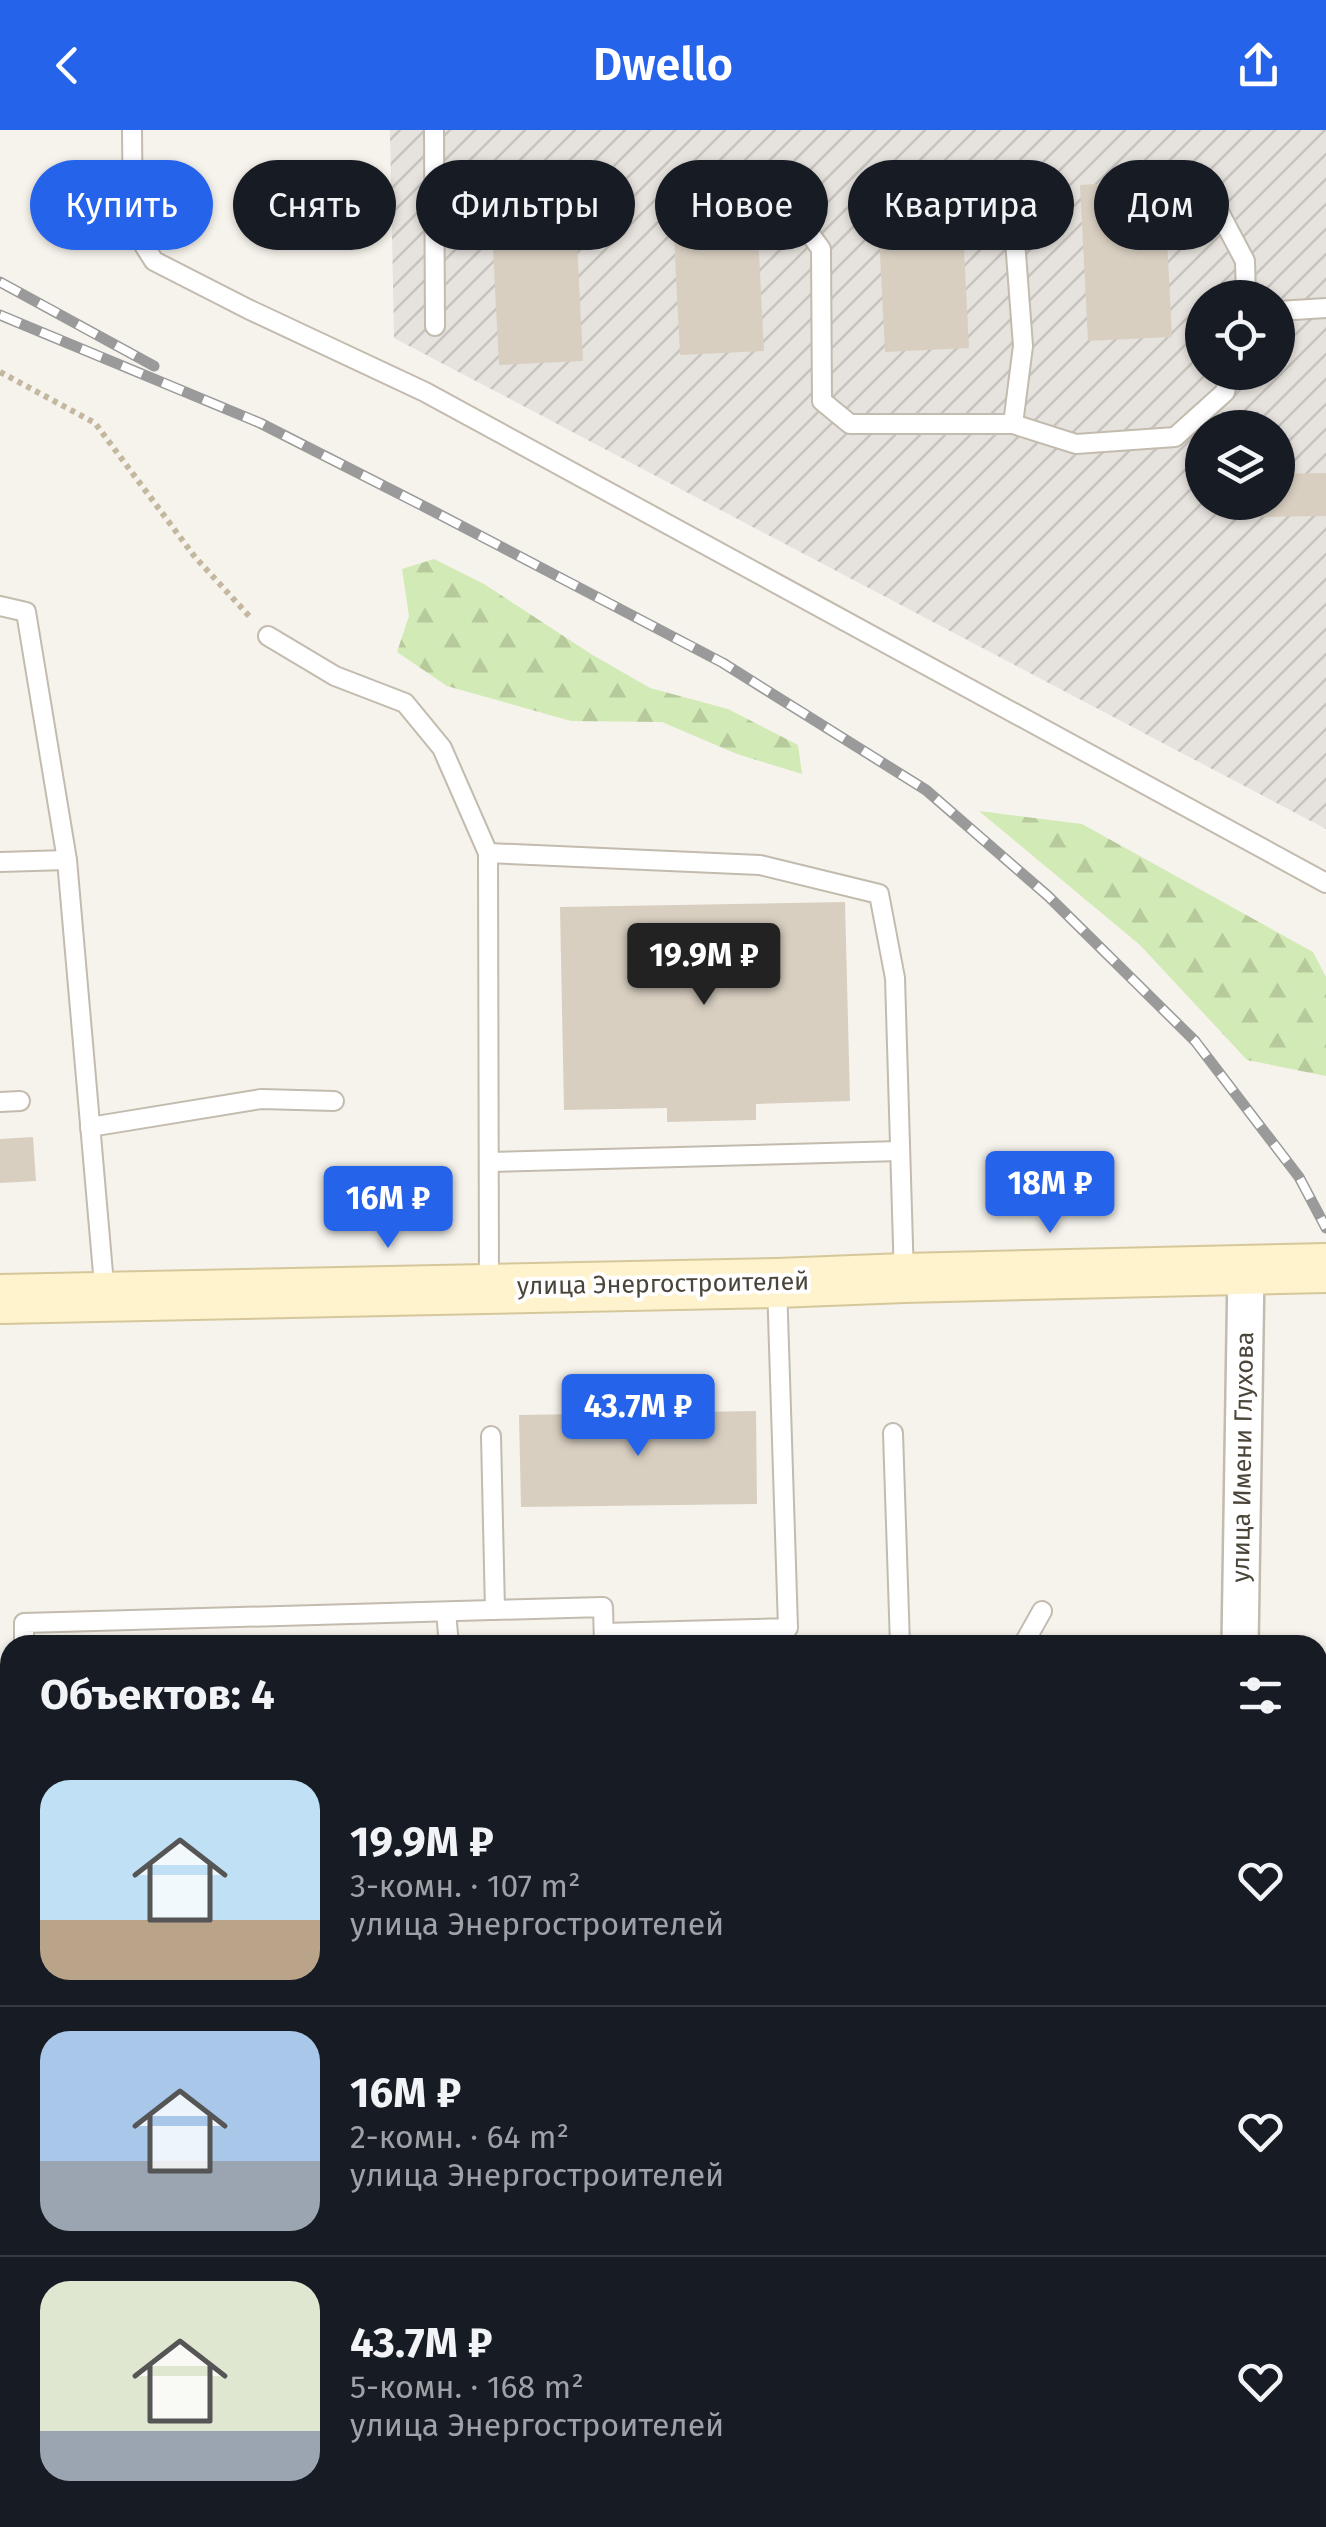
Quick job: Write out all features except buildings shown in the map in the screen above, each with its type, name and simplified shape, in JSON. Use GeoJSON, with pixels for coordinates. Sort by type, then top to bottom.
{"type":"FeatureCollection","features":[{"type":"Feature","properties":{"kind":"main road","name":"улица Энергостроителей"},"geometry":{"type":"LineString","coordinates":[[0,1299],[1326,1268]]}},
{"type":"Feature","properties":{"kind":"street","name":"улица Имени Глухова"},"geometry":{"type":"LineString","coordinates":[[1240,1635],[1246,1270]]}},
{"type":"Feature","properties":{"kind":"lane"},"geometry":{"type":"LineString","coordinates":[[132,130],[133,228],[154,261],[425,392],[1326,883]]}},
{"type":"Feature","properties":{"kind":"lane"},"geometry":{"type":"LineString","coordinates":[[434,130],[435,326]]}},
{"type":"Feature","properties":{"kind":"lane"},"geometry":{"type":"LineString","coordinates":[[1229,231],[1245,261],[1246,280]]}},
{"type":"Feature","properties":{"kind":"lane"},"geometry":{"type":"LineString","coordinates":[[821,250],[822,400],[850,424],[1013,424],[1076,444],[1175,437],[1226,390]]}},
{"type":"Feature","properties":{"kind":"lane"},"geometry":{"type":"LineString","coordinates":[[1013,424],[1023,346],[1016,250]]}},
{"type":"Feature","properties":{"kind":"lane"},"geometry":{"type":"LineString","coordinates":[[1295,310],[1326,308]]}},
{"type":"Feature","properties":{"kind":"lane"},"geometry":{"type":"LineString","coordinates":[[0,606],[26,612],[67,860],[104,1296]]}},
{"type":"Feature","properties":{"kind":"lane"},"geometry":{"type":"LineString","coordinates":[[268,636],[335,676],[405,703],[442,748],[488,853],[489,1288]]}},
{"type":"Feature","properties":{"kind":"lane"},"geometry":{"type":"LineString","coordinates":[[488,853],[760,866],[879,894],[896,978],[904,1278]]}},
{"type":"Feature","properties":{"kind":"lane"},"geometry":{"type":"LineString","coordinates":[[0,862],[67,860]]}},
{"type":"Feature","properties":{"kind":"lane"},"geometry":{"type":"LineString","coordinates":[[90,1127],[260,1099],[334,1102]]}},
{"type":"Feature","properties":{"kind":"lane"},"geometry":{"type":"LineString","coordinates":[[0,1102],[20,1102]]}},
{"type":"Feature","properties":{"kind":"lane"},"geometry":{"type":"LineString","coordinates":[[489,1162],[900,1151]]}},
{"type":"Feature","properties":{"kind":"lane"},"geometry":{"type":"LineString","coordinates":[[671,1635],[788,1628],[777,1283]]}},
{"type":"Feature","properties":{"kind":"lane"},"geometry":{"type":"LineString","coordinates":[[893,1433],[900,1635]]}},
{"type":"Feature","properties":{"kind":"lane"},"geometry":{"type":"LineString","coordinates":[[491,1436],[496,1610]]}},
{"type":"Feature","properties":{"kind":"lane"},"geometry":{"type":"LineString","coordinates":[[24,1635],[24,1623],[603,1608],[604,1635]]}},
{"type":"Feature","properties":{"kind":"lane"},"geometry":{"type":"LineString","coordinates":[[1029,1635],[1042,1611]]}},
{"type":"Feature","properties":{"kind":"lane"},"geometry":{"type":"LineString","coordinates":[[446,1612],[448,1635]]}},
{"type":"Feature","properties":{"kind":"path"},"geometry":{"type":"LineString","coordinates":[[0,372],[94,423],[195,557],[268,636]]}},
{"type":"Feature","properties":{"kind":"shaded area"},"geometry":{"type":"Polygon","coordinates":[[[390,130],[1326,130],[1326,829],[394,338],[396,160],[391,160],[390,130]]]}},
{"type":"Feature","properties":{"kind":"green space"},"geometry":{"type":"Polygon","coordinates":[[[434,559],[484,584],[650,688],[728,709],[798,745],[802,774],[737,754],[662,722],[571,721],[447,686],[397,652],[409,616],[402,569],[434,559]]]}},
{"type":"Feature","properties":{"kind":"green space"},"geometry":{"type":"Polygon","coordinates":[[[979,811],[1082,824],[1313,952],[1326,977],[1326,1076],[1247,1060],[1140,945],[979,811]]]}},
{"type":"Feature","properties":{"kind":"railway"},"geometry":{"type":"LineString","coordinates":[[0,282],[154,366]]}},
{"type":"Feature","properties":{"kind":"railway"},"geometry":{"type":"LineString","coordinates":[[0,315],[260,423],[431,510],[723,663],[926,790],[1048,896],[1195,1041],[1299,1177],[1326,1228]]}}]}
